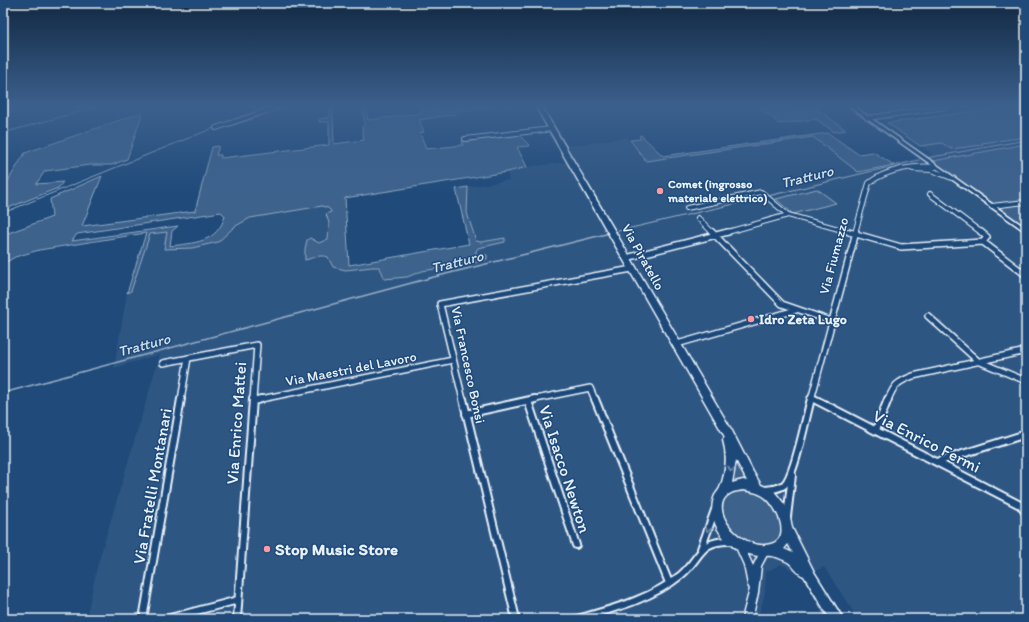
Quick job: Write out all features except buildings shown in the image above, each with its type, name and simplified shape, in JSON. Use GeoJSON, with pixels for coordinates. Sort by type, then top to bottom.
{"type":"FeatureCollection","features":[{"type":"Feature","properties":{"kind":"main road","name":"Via Piratello"},"geometry":{"type":"LineString","coordinates":[[556,136],[721,421],[749,475],[760,489]]}},
{"type":"Feature","properties":{"kind":"main road","name":"Via Piratello"},"geometry":{"type":"LineString","coordinates":[[721,421],[732,455],[730,472],[724,491]]}},
{"type":"Feature","properties":{"kind":"main road"},"geometry":{"type":"LineString","coordinates":[[816,586],[798,563],[792,558],[768,551],[756,551],[736,542],[722,528],[716,507],[719,498],[724,491],[743,485],[760,489],[778,503],[816,586],[836,619]]}},
{"type":"Feature","properties":{"kind":"main road"},"geometry":{"type":"LineString","coordinates":[[768,551],[776,548],[784,540],[787,525]]}},
{"type":"Feature","properties":{"kind":"street"},"geometry":{"type":"LineString","coordinates":[[466,139],[492,136]]}},
{"type":"Feature","properties":{"kind":"street"},"geometry":{"type":"LineString","coordinates":[[893,136],[1026,230]]}},
{"type":"Feature","properties":{"kind":"street","name":"Via Fiumazzo"},"geometry":{"type":"LineString","coordinates":[[923,165],[928,161]]}},
{"type":"Feature","properties":{"kind":"street","name":"Via Fiumazzo"},"geometry":{"type":"LineString","coordinates":[[760,489],[778,489],[783,487],[789,478],[869,183],[878,177],[904,169],[923,165],[936,167]]}},
{"type":"Feature","properties":{"kind":"street"},"geometry":{"type":"LineString","coordinates":[[931,170],[936,167]]}},
{"type":"Feature","properties":{"kind":"street","name":"Via Fiumazzo"},"geometry":{"type":"LineString","coordinates":[[904,169],[931,170],[955,179]]}},
{"type":"Feature","properties":{"kind":"street"},"geometry":{"type":"LineString","coordinates":[[687,208],[761,192],[788,215],[901,247],[983,242],[1026,275]]}},
{"type":"Feature","properties":{"kind":"street"},"geometry":{"type":"LineString","coordinates":[[930,194],[987,237],[983,242]]}},
{"type":"Feature","properties":{"kind":"street"},"geometry":{"type":"LineString","coordinates":[[992,206],[1026,202]]}},
{"type":"Feature","properties":{"kind":"street"},"geometry":{"type":"LineString","coordinates":[[626,258],[715,236],[788,215]]}},
{"type":"Feature","properties":{"kind":"street"},"geometry":{"type":"LineString","coordinates":[[698,218],[779,301],[796,310],[831,321]]}},
{"type":"Feature","properties":{"kind":"street","name":"Via Francesco Bonsi"},"geometry":{"type":"LineString","coordinates":[[516,619],[440,304],[632,269]]}},
{"type":"Feature","properties":{"kind":"street"},"geometry":{"type":"LineString","coordinates":[[677,344],[796,310]]}},
{"type":"Feature","properties":{"kind":"street"},"geometry":{"type":"LineString","coordinates":[[928,316],[978,361],[1026,382]]}},
{"type":"Feature","properties":{"kind":"street","name":"Via Enrico Mattei"},"geometry":{"type":"LineString","coordinates":[[163,363],[257,345],[237,619]]}},
{"type":"Feature","properties":{"kind":"street"},"geometry":{"type":"LineString","coordinates":[[876,430],[892,389],[899,381],[913,376],[1026,351]]}},
{"type":"Feature","properties":{"kind":"street","name":"Via Fratelli Montanari"},"geometry":{"type":"LineString","coordinates":[[143,619],[188,358]]}},
{"type":"Feature","properties":{"kind":"street","name":"Via Maestri del Lavoro"},"geometry":{"type":"LineString","coordinates":[[253,401],[453,360]]}},
{"type":"Feature","properties":{"kind":"street"},"geometry":{"type":"LineString","coordinates":[[466,414],[590,388],[669,583]]}},
{"type":"Feature","properties":{"kind":"street","name":"Via Enrico Fermi"},"geometry":{"type":"LineString","coordinates":[[811,398],[1020,505],[1026,513]]}},
{"type":"Feature","properties":{"kind":"street","name":"Via Isacco Newton"},"geometry":{"type":"LineString","coordinates":[[528,401],[576,546]]}},
{"type":"Feature","properties":{"kind":"street"},"geometry":{"type":"LineString","coordinates":[[937,462],[1026,434]]}},
{"type":"Feature","properties":{"kind":"street","name":"Via Fiumazzo"},"geometry":{"type":"LineString","coordinates":[[787,525],[793,466]]}},
{"type":"Feature","properties":{"kind":"street"},"geometry":{"type":"LineString","coordinates":[[577,619],[606,611],[641,598],[669,583],[685,572],[700,551],[716,507]]}},
{"type":"Feature","properties":{"kind":"street"},"geometry":{"type":"LineString","coordinates":[[700,551],[715,542],[736,542],[748,565],[754,593]]}},
{"type":"Feature","properties":{"kind":"street"},"geometry":{"type":"LineString","coordinates":[[747,619],[754,593],[757,565],[768,551]]}},
{"type":"Feature","properties":{"kind":"street"},"geometry":{"type":"LineString","coordinates":[[166,619],[238,600]]}},
{"type":"Feature","properties":{"kind":"shaded area"},"geometry":{"type":"Polygon","coordinates":[[[74,136],[135,136],[127,159],[112,165],[90,165],[45,171],[36,184],[63,182],[58,188],[3,210],[3,189],[25,153],[74,136]]]}},
{"type":"Feature","properties":{"kind":"shaded area"},"geometry":{"type":"Polygon","coordinates":[[[329,136],[334,136],[334,144],[364,140],[363,136],[421,136],[426,149],[463,145],[462,141],[520,136],[530,146],[517,147],[527,167],[507,172],[345,198],[349,265],[469,244],[456,189],[468,187],[467,213],[476,241],[481,242],[505,238],[505,242],[478,248],[476,255],[487,255],[487,259],[474,263],[422,271],[407,277],[384,279],[379,267],[346,270],[333,267],[328,257],[325,256],[305,260],[307,240],[310,238],[319,243],[328,239],[329,223],[326,214],[331,211],[322,206],[250,218],[234,227],[218,242],[192,248],[164,249],[167,232],[150,234],[131,291],[127,293],[146,233],[39,250],[15,257],[3,264],[3,235],[52,217],[50,199],[102,176],[82,226],[195,211],[212,147],[219,146],[216,155],[221,155],[221,158],[329,145],[329,136]],[[221,212],[77,234],[72,241],[178,226],[172,231],[170,246],[204,240],[216,232],[225,216],[221,212]]]}},
{"type":"Feature","properties":{"kind":"shaded area"},"geometry":{"type":"Polygon","coordinates":[[[639,136],[642,136],[663,156],[806,136],[832,136],[858,154],[873,152],[894,165],[858,172],[813,137],[646,161],[630,140],[641,139],[639,136]]]}},
{"type":"Feature","properties":{"kind":"shaded area"},"geometry":{"type":"Polygon","coordinates":[[[906,136],[1026,136],[982,143],[982,145],[951,149],[942,143],[920,146],[906,136]]]}},
{"type":"Feature","properties":{"kind":"shaded area"},"geometry":{"type":"Polygon","coordinates":[[[627,137],[646,161],[813,137],[858,172],[894,165],[932,154],[920,146],[942,143],[982,144],[981,143],[1026,137],[1026,144],[933,161],[1023,225],[1020,225],[1026,230],[1026,619],[858,619],[824,567],[803,576],[781,564],[766,572],[765,593],[758,619],[86,619],[97,567],[160,354],[114,368],[127,293],[131,291],[149,234],[167,232],[164,249],[217,242],[234,227],[250,218],[322,206],[331,211],[327,216],[329,223],[328,239],[319,243],[310,238],[307,240],[305,249],[316,257],[320,255],[328,257],[333,267],[346,270],[379,267],[382,272],[415,274],[422,271],[474,263],[475,251],[478,248],[505,242],[505,238],[481,242],[476,241],[467,213],[468,187],[509,180],[507,172],[527,167],[568,162],[558,142],[564,141],[567,146],[627,137]]]}},
{"type":"Feature","properties":{"kind":"shaded area"},"geometry":{"type":"Polygon","coordinates":[[[1026,144],[1026,224],[1023,225],[933,161],[1026,144]]]}},
{"type":"Feature","properties":{"kind":"shaded area"},"geometry":{"type":"Polygon","coordinates":[[[817,189],[836,203],[793,214],[776,199],[817,189]]]}},
{"type":"Feature","properties":{"kind":"shaded area"},"geometry":{"type":"Polygon","coordinates":[[[735,452],[750,481],[738,480],[730,482],[735,452]]]}},
{"type":"Feature","properties":{"kind":"shaded area"},"geometry":{"type":"Polygon","coordinates":[[[744,488],[761,493],[776,505],[783,530],[775,543],[768,546],[759,547],[741,541],[722,519],[721,503],[729,492],[744,488]]]}},
{"type":"Feature","properties":{"kind":"shaded area"},"geometry":{"type":"Polygon","coordinates":[[[814,570],[845,619],[827,619],[803,576],[814,570]]]}},
{"type":"Feature","properties":{"kind":"waterway"},"geometry":{"type":"LineString","coordinates":[[3,213],[194,136]]}},
{"type":"Feature","properties":{"kind":"waterway","name":"Tratturo"},"geometry":{"type":"LineString","coordinates":[[927,158],[1026,140]]}},
{"type":"Feature","properties":{"kind":"waterway","name":"Tratturo"},"geometry":{"type":"LineString","coordinates":[[768,196],[919,160]]}},
{"type":"Feature","properties":{"kind":"waterway","name":"Tratturo"},"geometry":{"type":"LineString","coordinates":[[614,232],[764,197]]}},
{"type":"Feature","properties":{"kind":"waterway","name":"Tratturo"},"geometry":{"type":"LineString","coordinates":[[3,393],[430,278],[610,233]]}},
{"type":"Feature","properties":{"kind":"place","name":"Comet (ingrosso materiale elettrico)"},"geometry":{"type":"Point","coordinates":[660,191]}},
{"type":"Feature","properties":{"kind":"place","name":"Idro Zeta Lugo"},"geometry":{"type":"Point","coordinates":[751,319]}},
{"type":"Feature","properties":{"kind":"place","name":"Stop Music Store"},"geometry":{"type":"Point","coordinates":[267,549]}}]}
